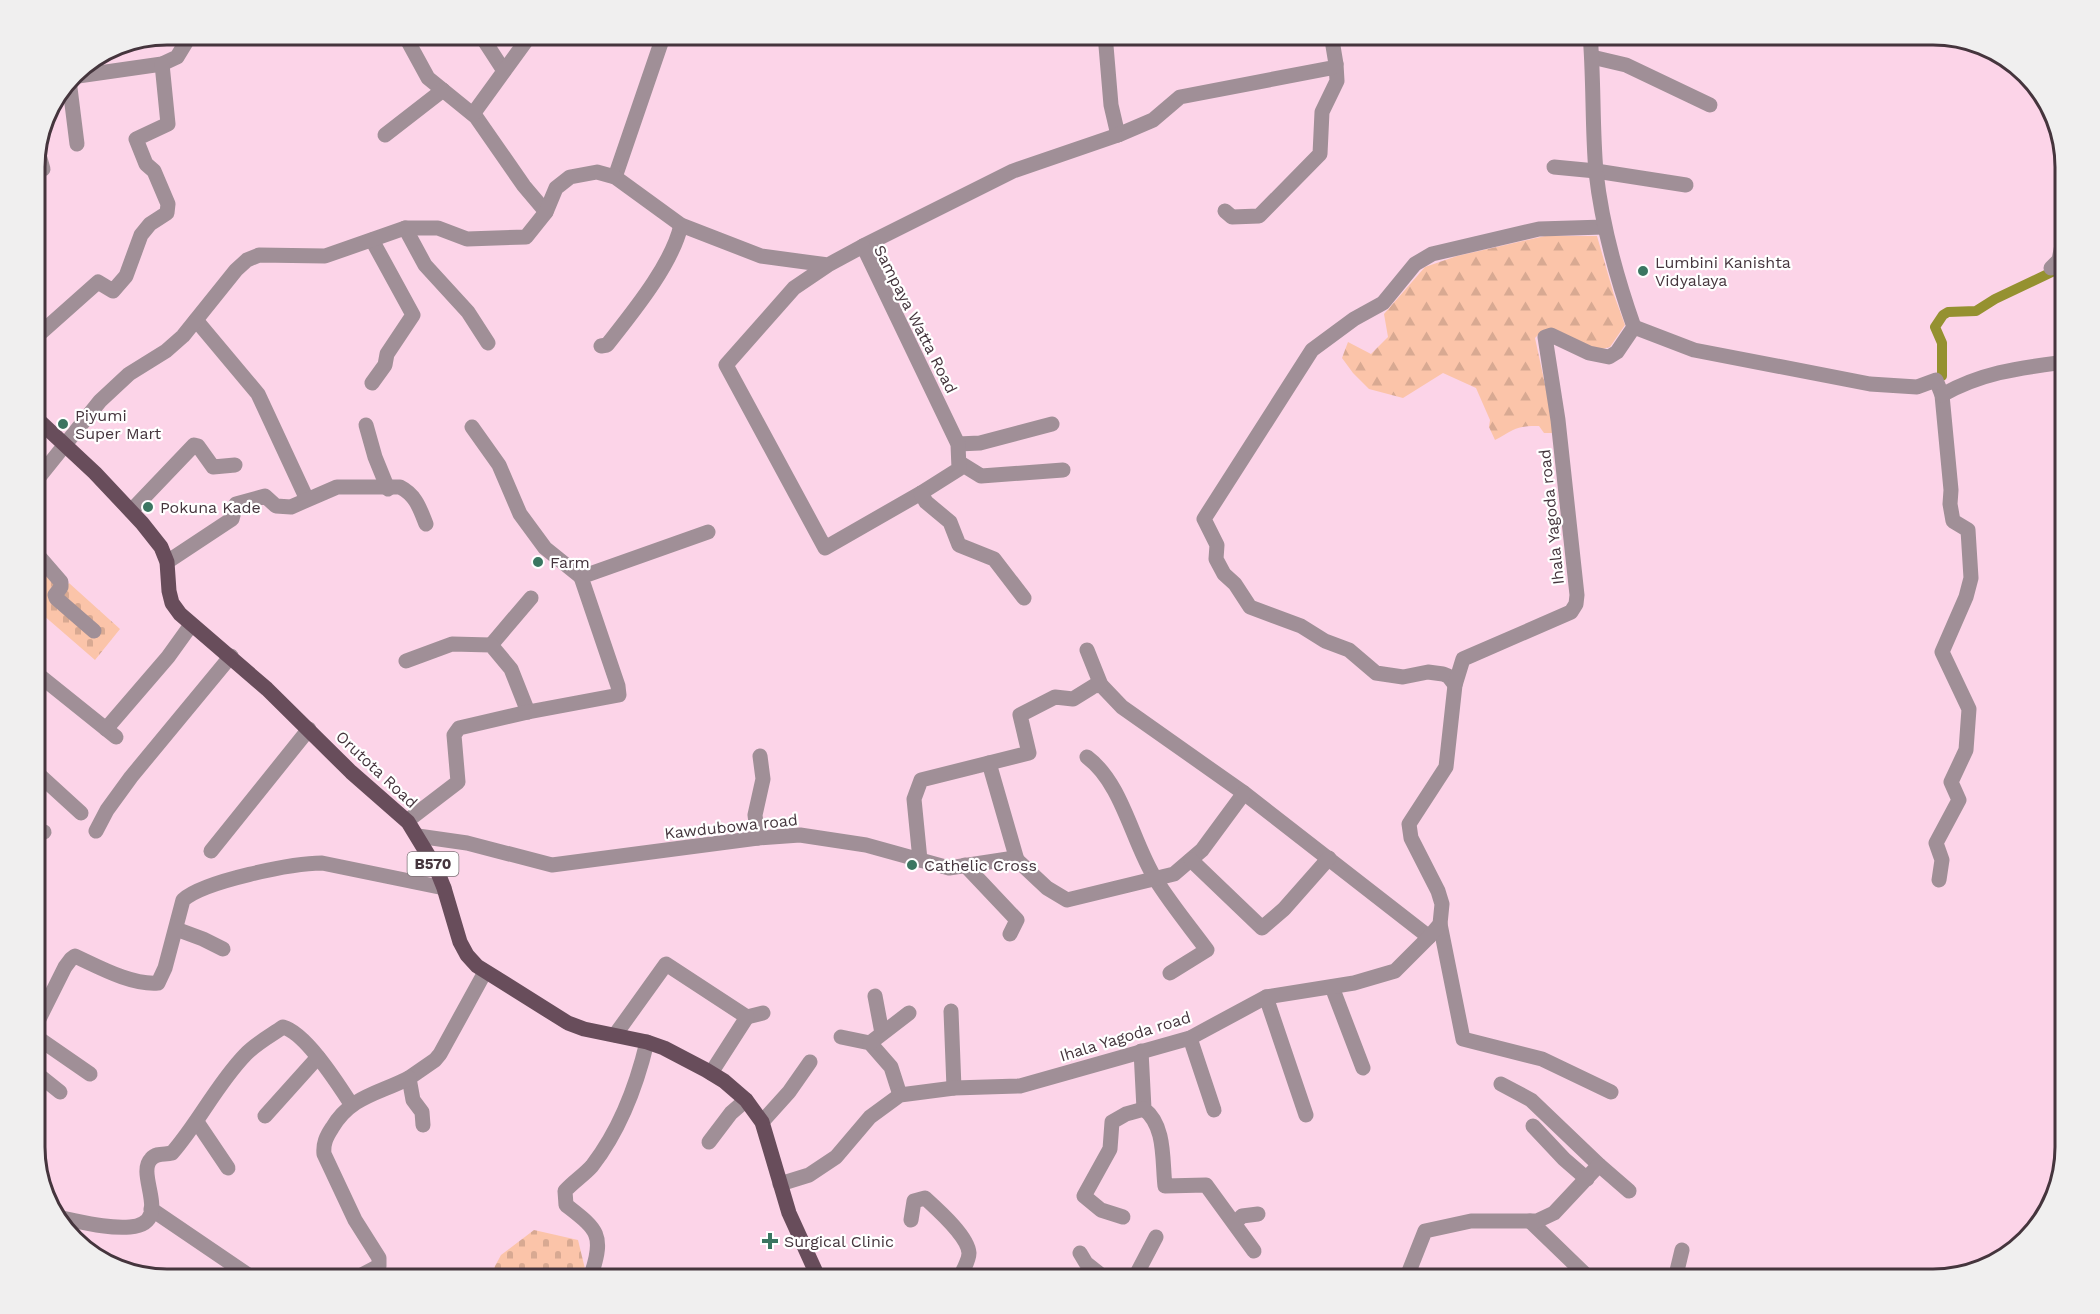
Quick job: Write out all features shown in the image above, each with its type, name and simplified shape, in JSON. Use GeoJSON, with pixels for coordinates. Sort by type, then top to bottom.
{"type":"FeatureCollection","features":[{"type":"Feature","properties":{"kind":"main road","name":"Orutota Road"},"geometry":{"type":"LineString","coordinates":[[45,426],[94,472],[161,547],[167,562],[172,603],[191,625],[231,656],[351,772],[407,821],[418,836],[444,888],[460,942],[467,955],[485,972],[568,1023],[584,1029],[647,1042],[689,1060],[711,1073],[746,1100],[762,1122],[789,1213],[814,1269]]}},
{"type":"Feature","properties":{"kind":"street"},"geometry":{"type":"LineString","coordinates":[[87,75],[162,64],[177,57],[184,45]]}},
{"type":"Feature","properties":{"kind":"street"},"geometry":{"type":"LineString","coordinates":[[410,45],[428,78],[473,114],[524,186],[546,212]]}},
{"type":"Feature","properties":{"kind":"street"},"geometry":{"type":"LineString","coordinates":[[487,45],[504,71]]}},
{"type":"Feature","properties":{"kind":"street"},"geometry":{"type":"LineString","coordinates":[[473,114],[523,45]]}},
{"type":"Feature","properties":{"kind":"street"},"geometry":{"type":"LineString","coordinates":[[615,177],[660,45]]}},
{"type":"Feature","properties":{"kind":"street"},"geometry":{"type":"LineString","coordinates":[[1106,45],[1112,105],[1118,135]]}},
{"type":"Feature","properties":{"kind":"street"},"geometry":{"type":"LineString","coordinates":[[1225,211],[1232,217],[1259,216],[1320,154],[1322,112],[1337,81],[1333,45]]}},
{"type":"Feature","properties":{"kind":"street"},"geometry":{"type":"LineString","coordinates":[[1591,45],[1596,171],[1604,226],[1617,277],[1634,327],[1694,350],[1870,384],[1917,387],[1936,380],[1942,395],[1952,490],[1950,504],[1953,520],[1968,530],[1971,578],[1966,597],[1942,652],[1970,709],[1966,750],[1951,782],[1959,800],[1935,843],[1942,860],[1940,880]]}},
{"type":"Feature","properties":{"kind":"street"},"geometry":{"type":"LineString","coordinates":[[1592,57],[1626,65],[1710,105]]}},
{"type":"Feature","properties":{"kind":"street"},"geometry":{"type":"LineString","coordinates":[[45,329],[98,282],[113,291],[126,276],[141,235],[150,224],[167,213],[168,204],[154,171],[147,164],[136,139],[168,124],[162,64]]}},
{"type":"Feature","properties":{"kind":"street"},"geometry":{"type":"LineString","coordinates":[[863,246],[1013,171],[1118,135],[1153,120],[1180,97],[1331,68],[1336,64]]}},
{"type":"Feature","properties":{"kind":"street"},"geometry":{"type":"LineString","coordinates":[[385,135],[443,90]]}},
{"type":"Feature","properties":{"kind":"street"},"geometry":{"type":"LineString","coordinates":[[71,91],[77,144]]}},
{"type":"Feature","properties":{"kind":"street"},"geometry":{"type":"LineString","coordinates":[[1554,167],[1686,185]]}},
{"type":"Feature","properties":{"kind":"street"},"geometry":{"type":"LineString","coordinates":[[45,470],[100,401],[129,374],[166,351],[183,336],[236,270],[247,260],[259,255],[325,256],[405,228],[438,228],[467,239],[526,237],[546,212],[556,188],[570,177],[597,172],[615,177],[681,225],[761,256],[828,265]]}},
{"type":"Feature","properties":{"kind":"street"},"geometry":{"type":"LineString","coordinates":[[601,346],[607,345],[641,302],[677,241],[681,225]]}},
{"type":"Feature","properties":{"kind":"street"},"geometry":{"type":"LineString","coordinates":[[1455,685],[1448,676],[1443,674],[1428,672],[1403,677],[1376,673],[1349,650],[1325,641],[1301,626],[1250,607],[1216,559],[1217,545],[1204,519],[1312,350],[1354,319],[1383,303],[1415,264],[1432,254],[1539,229],[1604,226]]}},
{"type":"Feature","properties":{"kind":"street"},"geometry":{"type":"LineString","coordinates":[[405,228],[425,265],[468,312],[488,343]]}},
{"type":"Feature","properties":{"kind":"street"},"geometry":{"type":"LineString","coordinates":[[372,240],[413,315],[387,354],[385,365],[372,383]]}},
{"type":"Feature","properties":{"kind":"street","name":"Sampaya Watta Road"},"geometry":{"type":"LineString","coordinates":[[921,494],[825,548],[726,365],[794,288],[828,265],[863,246],[958,444],[960,463]]}},
{"type":"Feature","properties":{"kind":"street"},"geometry":{"type":"LineString","coordinates":[[196,320],[258,394],[304,493]]}},
{"type":"Feature","properties":{"kind":"street","name":"Ihala Yagoda road"},"geometry":{"type":"LineString","coordinates":[[780,1184],[809,1175],[836,1157],[870,1117],[900,1095],[954,1088],[1020,1086],[1190,1038],[1266,997],[1354,984],[1395,971],[1429,937],[1440,924],[1442,904],[1438,891],[1411,838],[1409,824],[1446,767],[1455,685],[1463,659],[1548,623],[1570,612],[1576,604],[1577,595],[1558,420],[1545,337],[1551,335],[1589,353],[1609,357],[1617,352],[1634,327]]}},
{"type":"Feature","properties":{"kind":"street"},"geometry":{"type":"LineString","coordinates":[[1942,395],[1958,386],[2007,369],[2055,363]]}},
{"type":"Feature","properties":{"kind":"street"},"geometry":{"type":"LineString","coordinates":[[958,444],[980,443],[1052,424]]}},
{"type":"Feature","properties":{"kind":"street"},"geometry":{"type":"LineString","coordinates":[[366,425],[375,457],[388,489]]}},
{"type":"Feature","properties":{"kind":"street"},"geometry":{"type":"LineString","coordinates":[[407,821],[458,782],[454,735],[459,728],[619,695],[618,686],[581,577],[545,548],[520,514],[499,465],[472,427]]}},
{"type":"Feature","properties":{"kind":"street"},"geometry":{"type":"LineString","coordinates":[[130,511],[194,445],[198,446],[213,467],[235,465]]}},
{"type":"Feature","properties":{"kind":"street"},"geometry":{"type":"LineString","coordinates":[[1024,598],[994,559],[960,545],[950,522],[926,502],[921,494],[959,469],[960,463],[981,476],[1063,470]]}},
{"type":"Feature","properties":{"kind":"street"},"geometry":{"type":"LineString","coordinates":[[167,562],[238,521],[236,504],[265,496],[276,506],[291,507],[337,488],[400,488],[415,499],[426,524]]}},
{"type":"Feature","properties":{"kind":"street"},"geometry":{"type":"LineString","coordinates":[[581,577],[708,532]]}},
{"type":"Feature","properties":{"kind":"street"},"geometry":{"type":"LineString","coordinates":[[45,564],[61,582],[61,587],[55,595],[56,598],[94,631]]}},
{"type":"Feature","properties":{"kind":"street"},"geometry":{"type":"LineString","coordinates":[[491,645],[531,598]]}},
{"type":"Feature","properties":{"kind":"street"},"geometry":{"type":"LineString","coordinates":[[45,680],[111,733],[191,625]]}},
{"type":"Feature","properties":{"kind":"street"},"geometry":{"type":"LineString","coordinates":[[406,661],[452,644],[491,645],[511,669],[528,712]]}},
{"type":"Feature","properties":{"kind":"street"},"geometry":{"type":"LineString","coordinates":[[1087,650],[1101,685],[1122,707],[1244,793],[1429,937]]}},
{"type":"Feature","properties":{"kind":"street"},"geometry":{"type":"LineString","coordinates":[[96,831],[107,810],[131,777],[231,656]]}},
{"type":"Feature","properties":{"kind":"street"},"geometry":{"type":"LineString","coordinates":[[920,860],[914,799],[921,780],[1029,753],[1020,714],[1055,697],[1073,699],[1094,686],[1101,685]]}},
{"type":"Feature","properties":{"kind":"street"},"geometry":{"type":"LineString","coordinates":[[212,851],[309,729]]}},
{"type":"Feature","properties":{"kind":"street"},"geometry":{"type":"LineString","coordinates":[[758,838],[755,815],[763,779],[760,756]]}},
{"type":"Feature","properties":{"kind":"street"},"geometry":{"type":"LineString","coordinates":[[1087,757],[1100,766],[1155,879],[1208,951],[1170,973]]}},
{"type":"Feature","properties":{"kind":"street"},"geometry":{"type":"LineString","coordinates":[[989,763],[1017,861],[1047,888],[1067,900],[1174,874],[1203,850],[1244,793]]}},
{"type":"Feature","properties":{"kind":"street"},"geometry":{"type":"LineString","coordinates":[[45,780],[81,813]]}},
{"type":"Feature","properties":{"kind":"street","name":"Kawdubowa road"},"geometry":{"type":"LineString","coordinates":[[418,836],[467,843],[552,865],[758,838],[800,835],[866,845],[949,868],[1008,859],[1017,861]]}},
{"type":"Feature","properties":{"kind":"street"},"geometry":{"type":"LineString","coordinates":[[1191,860],[1262,928],[1284,909],[1329,858]]}},
{"type":"Feature","properties":{"kind":"street"},"geometry":{"type":"LineString","coordinates":[[45,1007],[65,967],[75,956],[143,982],[158,983],[165,968],[183,900],[193,893],[279,867],[322,863],[444,888]]}},
{"type":"Feature","properties":{"kind":"street"},"geometry":{"type":"LineString","coordinates":[[965,865],[1017,920],[1010,934]]}},
{"type":"Feature","properties":{"kind":"street"},"geometry":{"type":"LineString","coordinates":[[1440,924],[1464,1039],[1542,1059],[1611,1092]]}},
{"type":"Feature","properties":{"kind":"street"},"geometry":{"type":"LineString","coordinates":[[176,929],[223,949]]}},
{"type":"Feature","properties":{"kind":"street"},"geometry":{"type":"LineString","coordinates":[[615,1035],[666,964],[747,1017]]}},
{"type":"Feature","properties":{"kind":"street"},"geometry":{"type":"LineString","coordinates":[[373,1269],[379,1266],[379,1258],[355,1220],[324,1154],[323,1146],[334,1124],[351,1104],[409,1078],[435,1060],[485,972]]}},
{"type":"Feature","properties":{"kind":"street"},"geometry":{"type":"LineString","coordinates":[[1332,987],[1364,1068]]}},
{"type":"Feature","properties":{"kind":"street"},"geometry":{"type":"LineString","coordinates":[[875,996],[876,1038],[891,1067],[900,1095]]}},
{"type":"Feature","properties":{"kind":"street"},"geometry":{"type":"LineString","coordinates":[[1266,997],[1306,1115]]}},
{"type":"Feature","properties":{"kind":"street"},"geometry":{"type":"LineString","coordinates":[[951,1011],[954,1088]]}},
{"type":"Feature","properties":{"kind":"street"},"geometry":{"type":"LineString","coordinates":[[711,1073],[747,1017],[763,1013]]}},
{"type":"Feature","properties":{"kind":"street"},"geometry":{"type":"LineString","coordinates":[[841,1037],[876,1038],[909,1013]]}},
{"type":"Feature","properties":{"kind":"street"},"geometry":{"type":"LineString","coordinates":[[68,1219],[129,1227],[142,1225],[150,1216],[151,1209],[147,1165],[150,1159],[157,1154],[172,1153],[197,1122],[222,1082],[246,1053],[283,1027],[291,1029],[318,1057],[351,1104]]}},
{"type":"Feature","properties":{"kind":"street"},"geometry":{"type":"LineString","coordinates":[[1190,1038],[1214,1110]]}},
{"type":"Feature","properties":{"kind":"street"},"geometry":{"type":"LineString","coordinates":[[593,1269],[597,1257],[598,1238],[591,1227],[566,1204],[565,1191],[591,1167],[605,1148],[632,1090],[647,1042]]}},
{"type":"Feature","properties":{"kind":"street"},"geometry":{"type":"LineString","coordinates":[[45,1043],[90,1074]]}},
{"type":"Feature","properties":{"kind":"street"},"geometry":{"type":"LineString","coordinates":[[1141,1051],[1144,1109]]}},
{"type":"Feature","properties":{"kind":"street"},"geometry":{"type":"LineString","coordinates":[[265,1116],[318,1057]]}},
{"type":"Feature","properties":{"kind":"street"},"geometry":{"type":"LineString","coordinates":[[762,1122],[789,1092],[810,1062]]}},
{"type":"Feature","properties":{"kind":"street"},"geometry":{"type":"LineString","coordinates":[[409,1078],[413,1100],[422,1113],[423,1125]]}},
{"type":"Feature","properties":{"kind":"street"},"geometry":{"type":"LineString","coordinates":[[45,1080],[60,1092]]}},
{"type":"Feature","properties":{"kind":"street"},"geometry":{"type":"LineString","coordinates":[[1501,1084],[1531,1100],[1629,1191]]}},
{"type":"Feature","properties":{"kind":"street"},"geometry":{"type":"LineString","coordinates":[[709,1142],[731,1113],[746,1100]]}},
{"type":"Feature","properties":{"kind":"street"},"geometry":{"type":"LineString","coordinates":[[1123,1217],[1101,1210],[1084,1196],[1110,1149],[1112,1122],[1126,1114],[1144,1109]]}},
{"type":"Feature","properties":{"kind":"street"},"geometry":{"type":"LineString","coordinates":[[1144,1109],[1152,1115],[1159,1128],[1165,1186],[1206,1185],[1254,1251]]}},
{"type":"Feature","properties":{"kind":"street"},"geometry":{"type":"LineString","coordinates":[[197,1122],[228,1168]]}},
{"type":"Feature","properties":{"kind":"street"},"geometry":{"type":"LineString","coordinates":[[1533,1126],[1564,1159],[1587,1179]]}},
{"type":"Feature","properties":{"kind":"street"},"geometry":{"type":"LineString","coordinates":[[1410,1269],[1425,1231],[1471,1221],[1537,1221],[1554,1213],[1599,1165]]}},
{"type":"Feature","properties":{"kind":"street"},"geometry":{"type":"LineString","coordinates":[[911,1220],[914,1201],[925,1198],[948,1219],[966,1245],[969,1254],[963,1269]]}},
{"type":"Feature","properties":{"kind":"street"},"geometry":{"type":"LineString","coordinates":[[151,1209],[238,1269]]}},
{"type":"Feature","properties":{"kind":"street"},"geometry":{"type":"LineString","coordinates":[[1235,1223],[1242,1216],[1258,1214]]}},
{"type":"Feature","properties":{"kind":"street"},"geometry":{"type":"LineString","coordinates":[[1530,1221],[1580,1269]]}},
{"type":"Feature","properties":{"kind":"street"},"geometry":{"type":"LineString","coordinates":[[1140,1269],[1156,1237]]}},
{"type":"Feature","properties":{"kind":"street"},"geometry":{"type":"LineString","coordinates":[[1678,1269],[1682,1250]]}},
{"type":"Feature","properties":{"kind":"street"},"geometry":{"type":"LineString","coordinates":[[1080,1253],[1093,1269]]}},
{"type":"Feature","properties":{"kind":"green space"},"geometry":{"type":"Polygon","coordinates":[[[1545,236],[1597,236],[1625,325],[1610,347],[1598,350],[1543,330],[1535,338],[1554,426],[1552,433],[1544,433],[1539,426],[1526,426],[1495,440],[1489,427],[1490,420],[1476,388],[1443,373],[1403,398],[1369,389],[1342,358],[1348,342],[1371,354],[1388,337],[1384,314],[1425,267],[1457,256],[1545,236]]]}},
{"type":"Feature","properties":{"kind":"green space"},"geometry":{"type":"Polygon","coordinates":[[[45,572],[65,588],[69,583],[120,629],[95,660],[45,617],[45,572]]]}},
{"type":"Feature","properties":{"kind":"green space"},"geometry":{"type":"Polygon","coordinates":[[[534,1230],[578,1240],[585,1269],[493,1269],[501,1255],[534,1230]]]}},
{"type":"Feature","properties":{"kind":"waterway"},"geometry":{"type":"LineString","coordinates":[[1942,376],[1942,343],[1935,327],[1943,315],[1948,312],[1976,311],[1995,299],[2055,271]]}},
{"type":"Feature","properties":{"kind":"place","name":"Lumbini Kanishta Vidyalaya"},"geometry":{"type":"Point","coordinates":[1643,271]}},
{"type":"Feature","properties":{"kind":"place","name":"Piyumi Super Mart"},"geometry":{"type":"Point","coordinates":[63,424]}},
{"type":"Feature","properties":{"kind":"place","name":"Pokuna Kade"},"geometry":{"type":"Point","coordinates":[148,507]}},
{"type":"Feature","properties":{"kind":"place","name":"Farm"},"geometry":{"type":"Point","coordinates":[538,562]}},
{"type":"Feature","properties":{"kind":"place","name":"Cathelic Cross"},"geometry":{"type":"Point","coordinates":[912,865]}},
{"type":"Feature","properties":{"kind":"place","name":"Surgical Clinic"},"geometry":{"type":"Point","coordinates":[770,1241]}}]}
